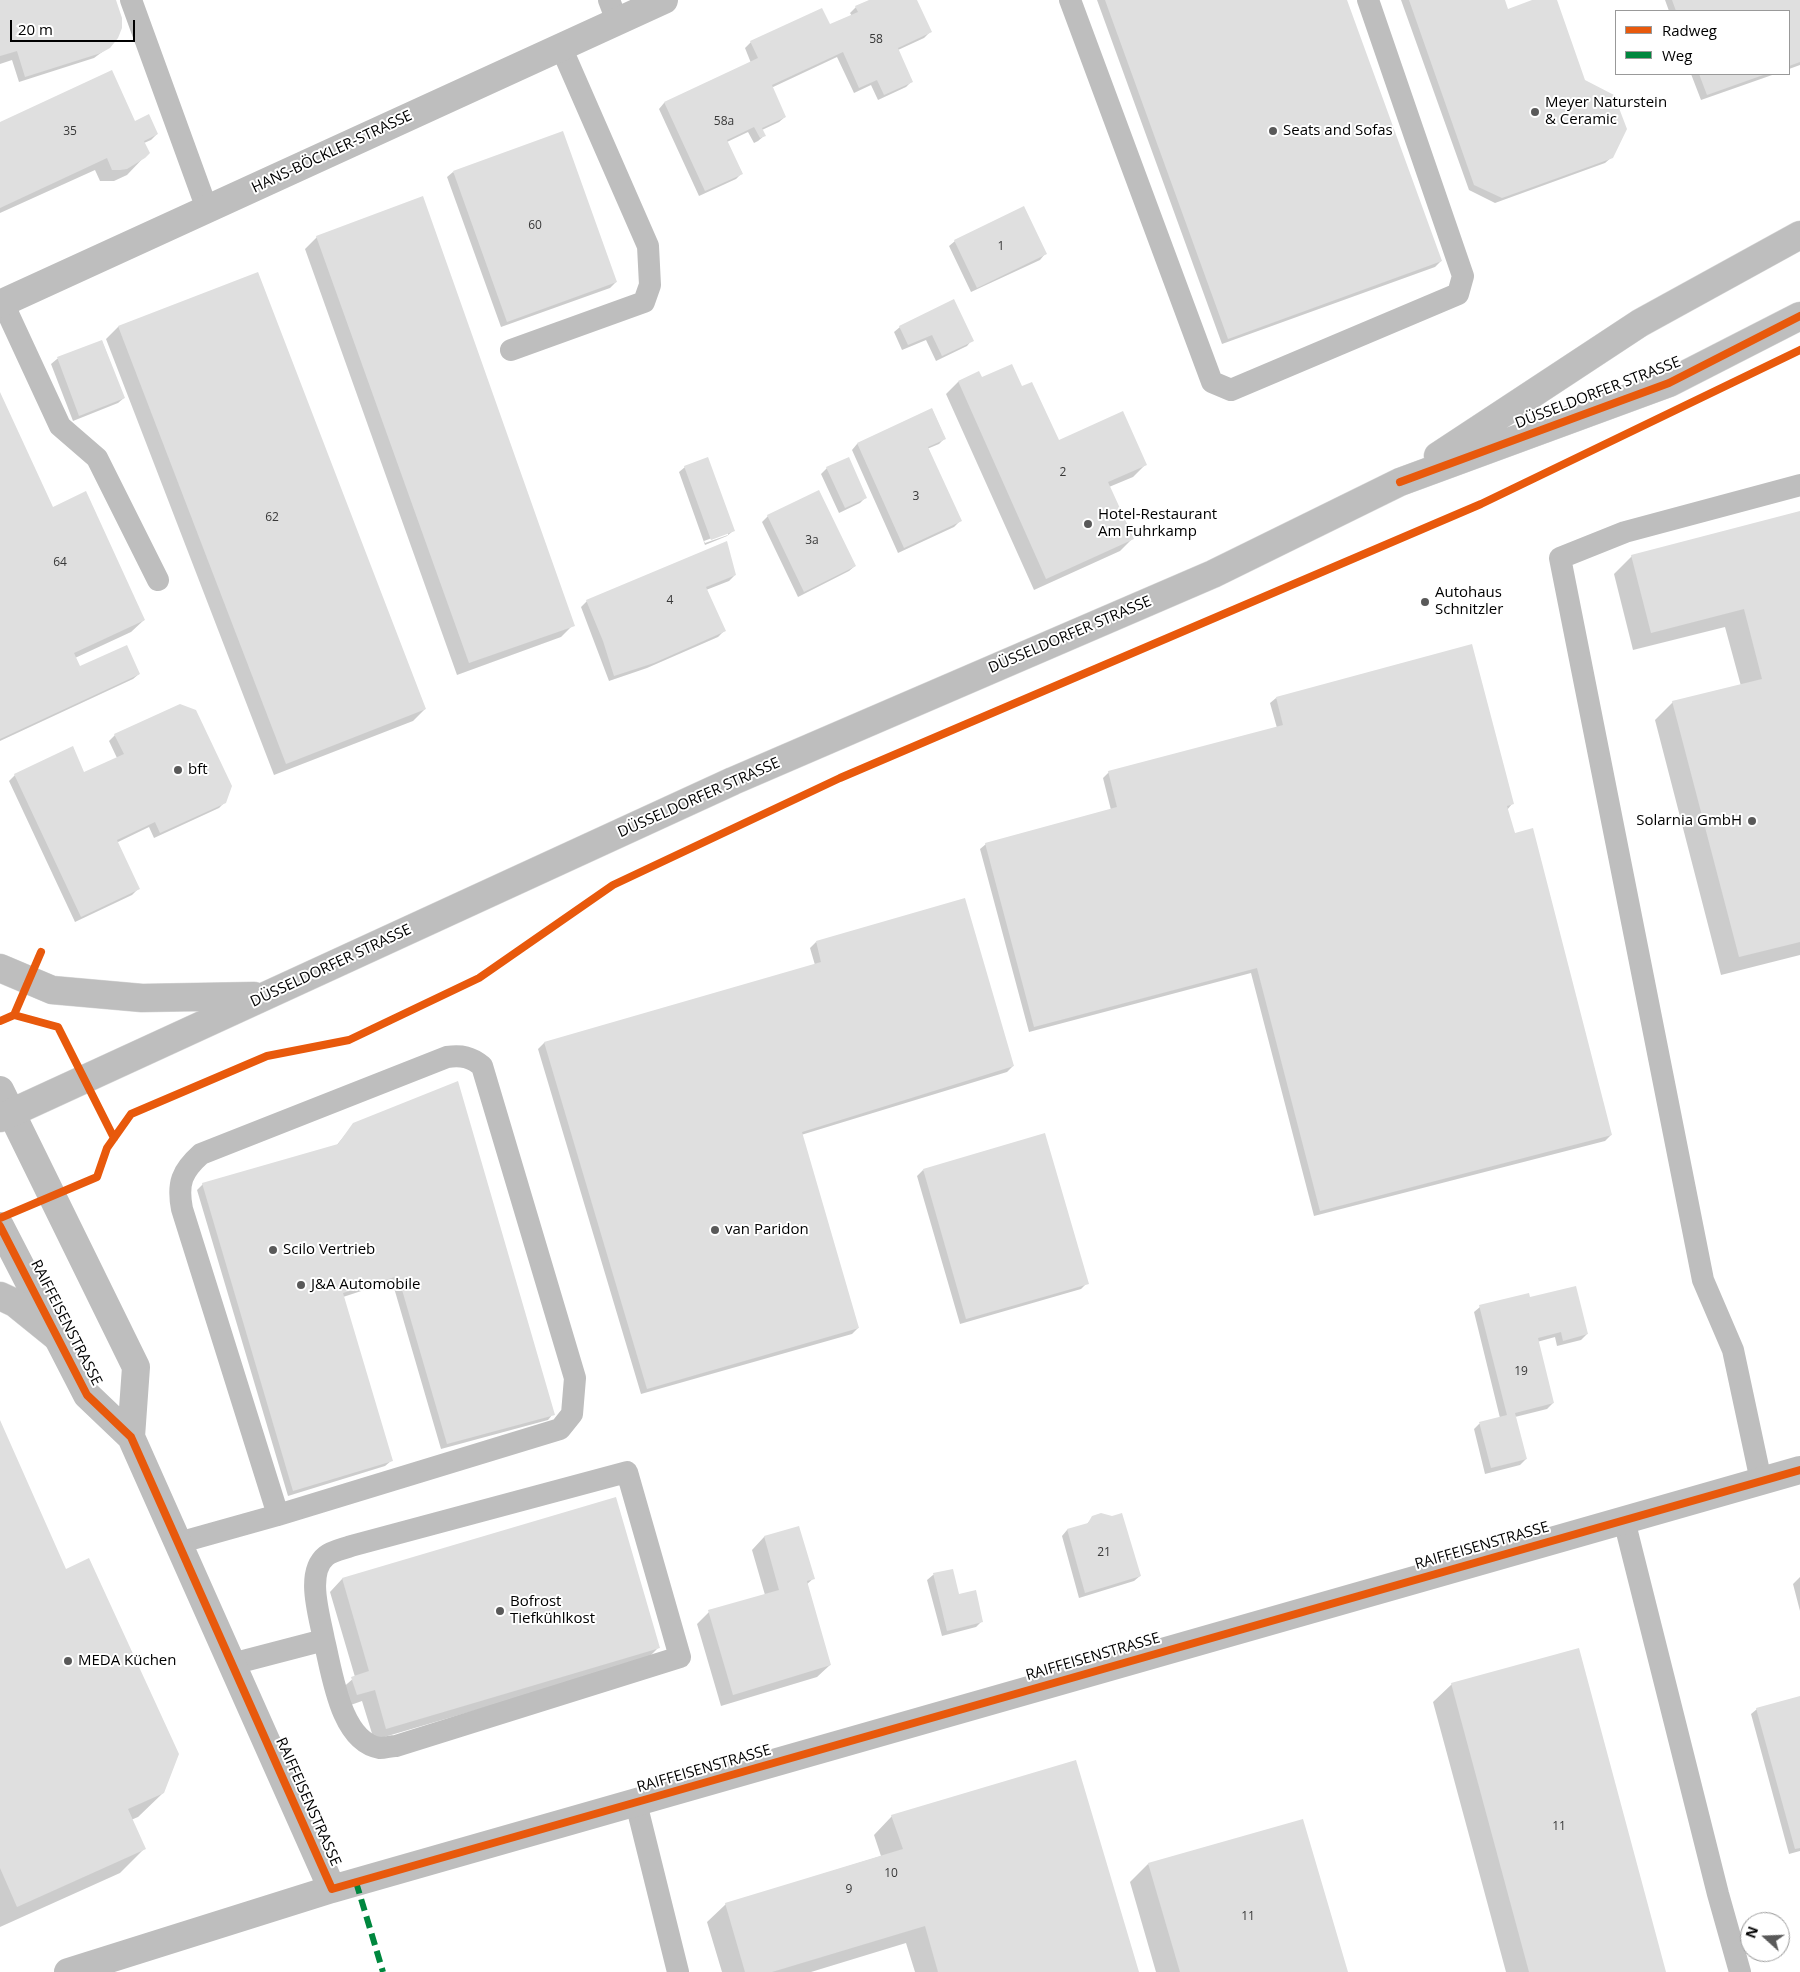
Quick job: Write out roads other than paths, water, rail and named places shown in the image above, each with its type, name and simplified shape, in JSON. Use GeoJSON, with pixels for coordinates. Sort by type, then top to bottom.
{"type":"FeatureCollection","features":[{"type":"Feature","properties":{"kind":"street","name":"HANS-BÖCKLER-STRASSE"},"geometry":{"type":"LineString","coordinates":[[2,303],[562,47],[613,11],[664,0]]}},
{"type":"Feature","properties":{"kind":"street","name":"DÜSSELDORFER STRASSE"},"geometry":{"type":"LineString","coordinates":[[1400,482],[1640,323],[1800,234]]}},
{"type":"Feature","properties":{"kind":"street","name":"DÜSSELDORFER STRASSE"},"geometry":{"type":"LineString","coordinates":[[4,1107],[266,996],[733,781],[1213,574],[1400,482],[1668,383],[1800,316]]}},
{"type":"Feature","properties":{"kind":"street"},"geometry":{"type":"LineString","coordinates":[[0,968],[52,990],[142,998],[266,996]]}},
{"type":"Feature","properties":{"kind":"street","name":"RAIFFEISENSTRASSE"},"geometry":{"type":"LineString","coordinates":[[4,1107],[136,1367],[130,1437]]}},
{"type":"Feature","properties":{"kind":"street","name":"RAIFFEISENSTRASSE"},"geometry":{"type":"LineString","coordinates":[[0,1226],[87,1396],[130,1437],[332,1889]]}},
{"type":"Feature","properties":{"kind":"street"},"geometry":{"type":"LineString","coordinates":[[0,1296],[15,1303],[57,1337]]}},
{"type":"Feature","properties":{"kind":"street","name":"RAIFFEISENSTRASSE"},"geometry":{"type":"LineString","coordinates":[[68,1972],[332,1889],[1800,1470]]}},
{"type":"Feature","properties":{"kind":"lane"},"geometry":{"type":"LineString","coordinates":[[131,0],[207,209]]}},
{"type":"Feature","properties":{"kind":"lane"},"geometry":{"type":"LineString","coordinates":[[1070,0],[1212,382],[1231,390],[1458,294],[1463,276],[1368,0]]}},
{"type":"Feature","properties":{"kind":"lane"},"geometry":{"type":"LineString","coordinates":[[511,350],[644,302],[650,285],[648,246],[562,47]]}},
{"type":"Feature","properties":{"kind":"lane"},"geometry":{"type":"LineString","coordinates":[[2,303],[60,426],[97,458],[158,580]]}},
{"type":"Feature","properties":{"kind":"lane"},"geometry":{"type":"LineString","coordinates":[[1761,1481],[1733,1350],[1703,1280],[1560,558],[1625,532],[1800,485]]}},
{"type":"Feature","properties":{"kind":"lane"},"geometry":{"type":"LineString","coordinates":[[178,1543],[278,1515],[560,1429],[572,1414],[575,1378],[482,1066],[468,1057],[447,1057],[201,1154],[187,1167],[179,1193],[182,1209],[278,1515]]}},
{"type":"Feature","properties":{"kind":"lane"},"geometry":{"type":"LineString","coordinates":[[627,1472],[680,1657],[396,1746],[381,1748],[366,1743],[354,1730],[339,1705],[324,1640],[314,1583],[317,1567],[326,1556],[351,1546],[627,1472]]}},
{"type":"Feature","properties":{"kind":"lane"},"geometry":{"type":"LineString","coordinates":[[1624,1520],[1718,1894],[1740,1972]]}},
{"type":"Feature","properties":{"kind":"lane"},"geometry":{"type":"LineString","coordinates":[[232,1664],[324,1640]]}},
{"type":"Feature","properties":{"kind":"lane"},"geometry":{"type":"LineString","coordinates":[[636,1802],[678,1972]]}},
{"type":"Feature","properties":{"kind":"place","name":"Meyer Naturstein & Ceramic"},"geometry":{"type":"Point","coordinates":[1535,112]}},
{"type":"Feature","properties":{"kind":"place","name":"Seats and Sofas"},"geometry":{"type":"Point","coordinates":[1273,131]}},
{"type":"Feature","properties":{"kind":"place","name":"Hotel-Restaurant Am Fuhrkamp"},"geometry":{"type":"Point","coordinates":[1088,524]}},
{"type":"Feature","properties":{"kind":"place","name":"Autohaus Schnitzler"},"geometry":{"type":"Point","coordinates":[1425,602]}},
{"type":"Feature","properties":{"kind":"place","name":"bft"},"geometry":{"type":"Point","coordinates":[178,770]}},
{"type":"Feature","properties":{"kind":"place","name":"Solarnia GmbH"},"geometry":{"type":"Point","coordinates":[1752,821]}},
{"type":"Feature","properties":{"kind":"place","name":"van Paridon"},"geometry":{"type":"Point","coordinates":[715,1230]}},
{"type":"Feature","properties":{"kind":"place","name":"Scilo Vertrieb"},"geometry":{"type":"Point","coordinates":[273,1250]}},
{"type":"Feature","properties":{"kind":"place","name":"J&A Automobile"},"geometry":{"type":"Point","coordinates":[301,1285]}},
{"type":"Feature","properties":{"kind":"place","name":"Bofrost Tiefkühlkost"},"geometry":{"type":"Point","coordinates":[500,1611]}},
{"type":"Feature","properties":{"kind":"place","name":"MEDA Küchen"},"geometry":{"type":"Point","coordinates":[68,1661]}}]}
